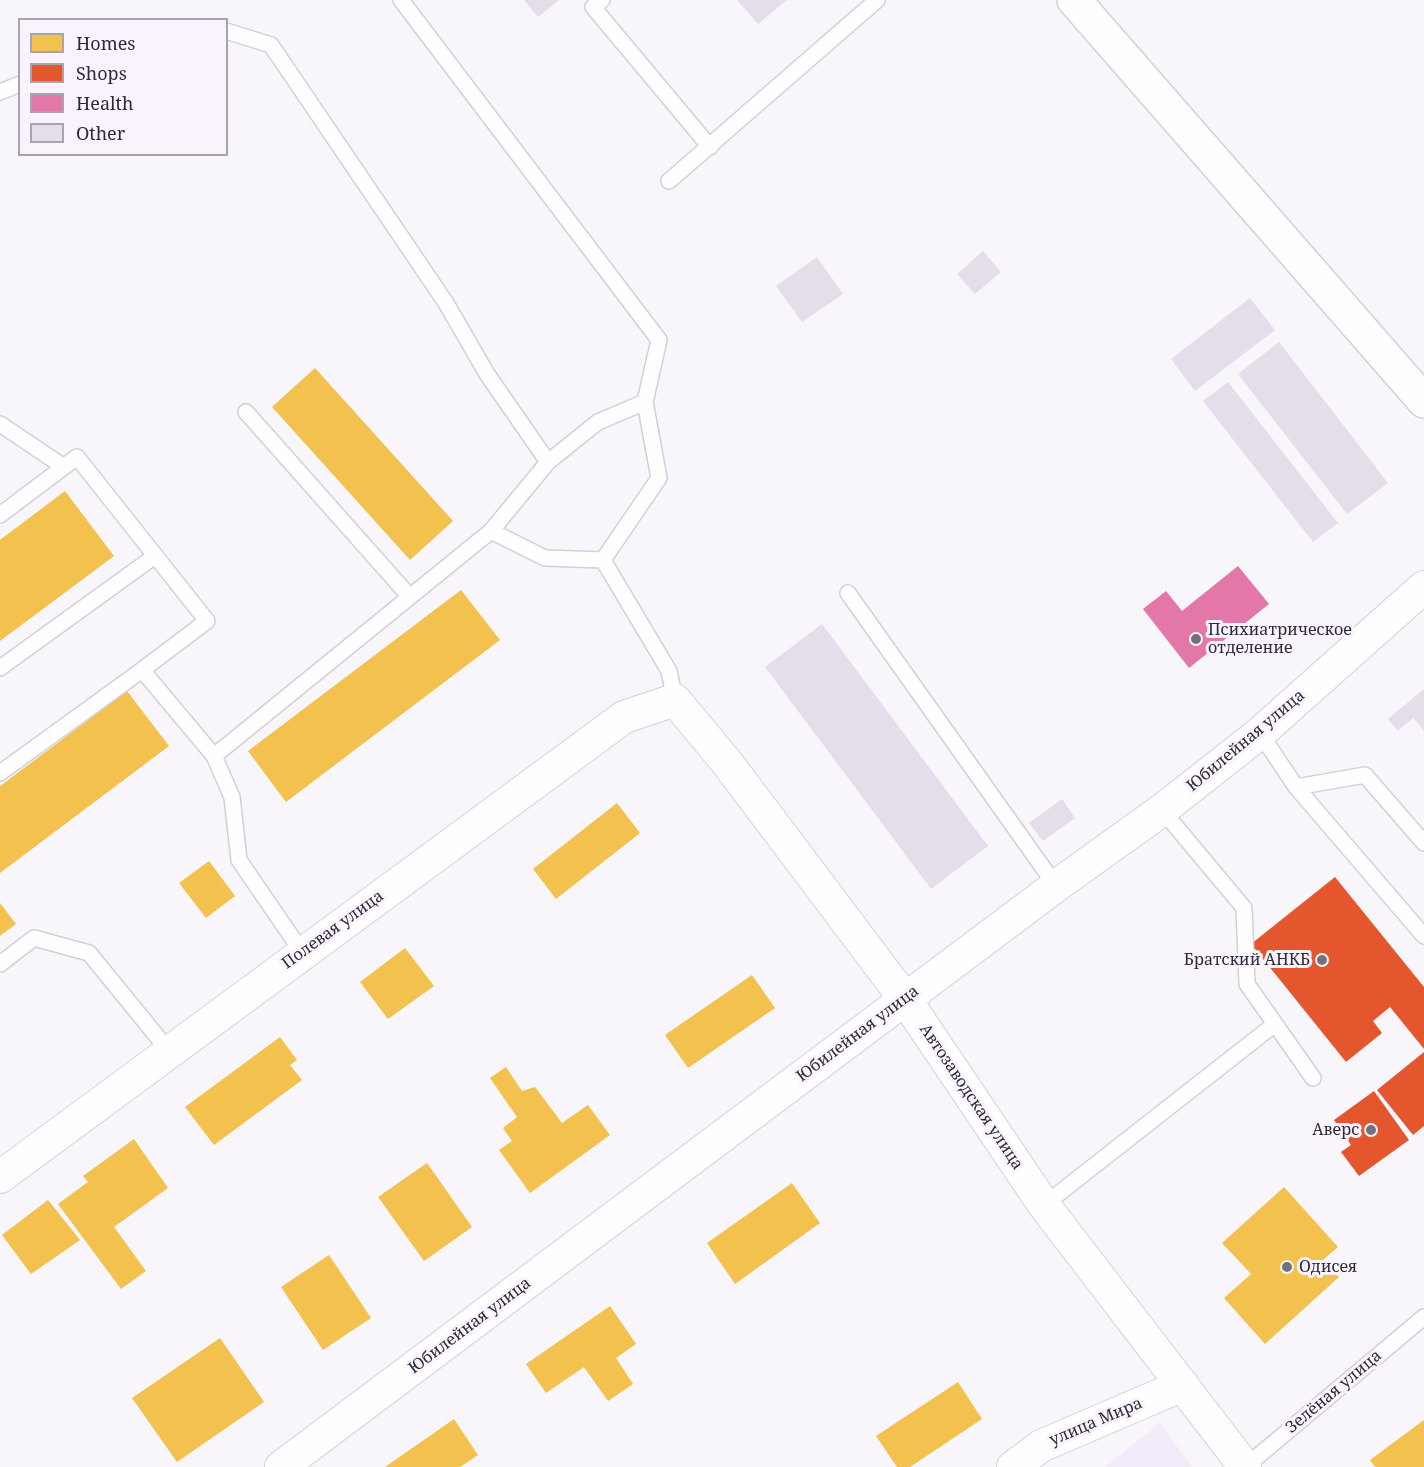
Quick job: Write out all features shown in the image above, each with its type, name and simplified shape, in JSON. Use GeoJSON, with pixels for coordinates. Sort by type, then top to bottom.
{"type":"FeatureCollection","features":[{"type":"Feature","properties":{"kind":"street"},"geometry":{"type":"LineString","coordinates":[[1074,0],[1424,401]]}},
{"type":"Feature","properties":{"kind":"street","name":"Юбилейная улица"},"geometry":{"type":"LineString","coordinates":[[281,1467],[1056,886],[1162,810],[1260,733],[1424,587]]}},
{"type":"Feature","properties":{"kind":"street","name":"Полевая улица"},"geometry":{"type":"LineString","coordinates":[[0,1177],[302,952],[624,717],[675,700]]}},
{"type":"Feature","properties":{"kind":"street","name":"Автозаводская улица"},"geometry":{"type":"LineString","coordinates":[[675,700],[728,764],[905,999],[1044,1205],[1245,1467]]}},
{"type":"Feature","properties":{"kind":"street","name":"улица Мира"},"geometry":{"type":"LineString","coordinates":[[1013,1467],[1041,1446],[1183,1385]]}},
{"type":"Feature","properties":{"kind":"lane"},"geometry":{"type":"LineString","coordinates":[[401,0],[659,340],[645,402],[659,478],[603,560]]}},
{"type":"Feature","properties":{"kind":"lane"},"geometry":{"type":"LineString","coordinates":[[602,0],[593,7],[710,147]]}},
{"type":"Feature","properties":{"kind":"lane"},"geometry":{"type":"LineString","coordinates":[[669,181],[877,0]]}},
{"type":"Feature","properties":{"kind":"lane"},"geometry":{"type":"LineString","coordinates":[[228,32],[271,45],[446,303],[486,374],[548,462]]}},
{"type":"Feature","properties":{"kind":"lane"},"geometry":{"type":"LineString","coordinates":[[0,92],[18,85]]}},
{"type":"Feature","properties":{"kind":"lane"},"geometry":{"type":"LineString","coordinates":[[214,756],[491,531],[548,462],[598,422],[645,402]]}},
{"type":"Feature","properties":{"kind":"lane"},"geometry":{"type":"LineString","coordinates":[[246,412],[410,597]]}},
{"type":"Feature","properties":{"kind":"lane"},"geometry":{"type":"LineString","coordinates":[[0,424],[64,467]]}},
{"type":"Feature","properties":{"kind":"lane"},"geometry":{"type":"LineString","coordinates":[[0,515],[77,457],[207,621],[0,773]]}},
{"type":"Feature","properties":{"kind":"lane"},"geometry":{"type":"LineString","coordinates":[[491,531],[545,558],[603,560]]}},
{"type":"Feature","properties":{"kind":"lane"},"geometry":{"type":"LineString","coordinates":[[0,668],[155,556]]}},
{"type":"Feature","properties":{"kind":"lane"},"geometry":{"type":"LineString","coordinates":[[603,560],[669,671],[675,700]]}},
{"type":"Feature","properties":{"kind":"lane"},"geometry":{"type":"LineString","coordinates":[[848,593],[1056,886]]}},
{"type":"Feature","properties":{"kind":"lane"},"geometry":{"type":"LineString","coordinates":[[142,670],[214,756],[232,796],[239,860],[302,952]]}},
{"type":"Feature","properties":{"kind":"lane"},"geometry":{"type":"LineString","coordinates":[[1260,733],[1296,787],[1424,936]]}},
{"type":"Feature","properties":{"kind":"lane"},"geometry":{"type":"LineString","coordinates":[[1296,787],[1365,775],[1424,843]]}},
{"type":"Feature","properties":{"kind":"lane"},"geometry":{"type":"LineString","coordinates":[[1162,810],[1244,908],[1247,984],[1313,1078]]}},
{"type":"Feature","properties":{"kind":"lane"},"geometry":{"type":"LineString","coordinates":[[0,964],[34,938],[89,954],[169,1051]]}},
{"type":"Feature","properties":{"kind":"lane"},"geometry":{"type":"LineString","coordinates":[[1044,1205],[1275,1024]]}},
{"type":"Feature","properties":{"kind":"lane","name":"Зелёная улица"},"geometry":{"type":"LineString","coordinates":[[1245,1467],[1424,1317]]}},
{"type":"Feature","properties":{"kind":"shaded area"},"geometry":{"type":"Polygon","coordinates":[[[1160,1423],[1192,1467],[1105,1467],[1160,1423]]]}},
{"type":"Feature","properties":{"kind":"building: Homes"},"geometry":{"type":"Polygon","coordinates":[[[315,368],[453,521],[410,560],[272,407],[315,368]]]}},
{"type":"Feature","properties":{"kind":"building: Homes"},"geometry":{"type":"Polygon","coordinates":[[[65,491],[114,556],[0,641],[0,540],[65,491]]]}},
{"type":"Feature","properties":{"kind":"building: Homes"},"geometry":{"type":"Polygon","coordinates":[[[461,590],[500,640],[286,802],[248,751],[461,590]]]}},
{"type":"Feature","properties":{"kind":"building: Homes"},"geometry":{"type":"Polygon","coordinates":[[[127,691],[169,746],[0,873],[0,786],[127,691]]]}},
{"type":"Feature","properties":{"kind":"building: Homes"},"geometry":{"type":"Polygon","coordinates":[[[617,803],[640,833],[556,899],[533,869],[617,803]]]}},
{"type":"Feature","properties":{"kind":"building: Homes"},"geometry":{"type":"Polygon","coordinates":[[[209,861],[235,896],[206,918],[179,883],[209,861]]]}},
{"type":"Feature","properties":{"kind":"building: Homes"},"geometry":{"type":"Polygon","coordinates":[[[0,903],[16,924],[0,936],[0,903]]]}},
{"type":"Feature","properties":{"kind":"building: Homes"},"geometry":{"type":"Polygon","coordinates":[[[405,948],[434,986],[388,1019],[360,982],[405,948]]]}},
{"type":"Feature","properties":{"kind":"building: Homes"},"geometry":{"type":"Polygon","coordinates":[[[752,975],[775,1008],[688,1068],[665,1035],[752,975]]]}},
{"type":"Feature","properties":{"kind":"building: Homes"},"geometry":{"type":"Polygon","coordinates":[[[280,1037],[297,1060],[290,1065],[302,1080],[214,1145],[185,1107],[280,1037]]]}},
{"type":"Feature","properties":{"kind":"building: Homes"},"geometry":{"type":"Polygon","coordinates":[[[506,1067],[522,1091],[535,1087],[562,1123],[588,1105],[610,1135],[530,1193],[499,1150],[512,1141],[503,1128],[517,1117],[490,1078],[506,1067]]]}},
{"type":"Feature","properties":{"kind":"building: Homes"},"geometry":{"type":"Polygon","coordinates":[[[134,1139],[168,1188],[114,1227],[146,1271],[121,1289],[58,1204],[88,1182],[83,1176],[134,1139]]]}},
{"type":"Feature","properties":{"kind":"building: Homes"},"geometry":{"type":"Polygon","coordinates":[[[427,1163],[472,1227],[424,1261],[378,1197],[427,1163]]]}},
{"type":"Feature","properties":{"kind":"building: Homes"},"geometry":{"type":"Polygon","coordinates":[[[792,1183],[820,1223],[735,1284],[707,1243],[792,1183]]]}},
{"type":"Feature","properties":{"kind":"building: Homes","name":"Одисея"},"geometry":{"type":"Polygon","coordinates":[[[1284,1187],[1338,1247],[1323,1260],[1339,1277],[1265,1344],[1224,1298],[1251,1274],[1222,1243],[1284,1187]]]}},
{"type":"Feature","properties":{"kind":"building: Homes"},"geometry":{"type":"Polygon","coordinates":[[[48,1200],[80,1240],[31,1274],[2,1235],[48,1200]]]}},
{"type":"Feature","properties":{"kind":"building: Homes"},"geometry":{"type":"Polygon","coordinates":[[[329,1255],[371,1318],[323,1350],[281,1287],[329,1255]]]}},
{"type":"Feature","properties":{"kind":"building: Homes"},"geometry":{"type":"Polygon","coordinates":[[[610,1306],[636,1344],[616,1358],[633,1384],[608,1401],[584,1367],[546,1393],[526,1364],[610,1306]]]}},
{"type":"Feature","properties":{"kind":"building: Homes"},"geometry":{"type":"Polygon","coordinates":[[[220,1338],[264,1402],[177,1462],[132,1398],[220,1338]]]}},
{"type":"Feature","properties":{"kind":"building: Homes"},"geometry":{"type":"Polygon","coordinates":[[[958,1382],[982,1419],[910,1467],[897,1467],[876,1436],[958,1382]]]}},
{"type":"Feature","properties":{"kind":"building: Homes"},"geometry":{"type":"Polygon","coordinates":[[[454,1419],[478,1455],[460,1467],[385,1467],[454,1419]]]}},
{"type":"Feature","properties":{"kind":"building: Homes"},"geometry":{"type":"Polygon","coordinates":[[[1424,1420],[1424,1467],[1375,1467],[1370,1460],[1424,1420]]]}},
{"type":"Feature","properties":{"kind":"building: Shops"},"geometry":{"type":"Polygon","coordinates":[[[1335,877],[1424,987],[1424,1049],[1390,1007],[1373,1021],[1382,1033],[1346,1062],[1251,944],[1335,877]]]}},
{"type":"Feature","properties":{"kind":"building: Shops"},"geometry":{"type":"Polygon","coordinates":[[[1424,1052],[1424,1126],[1413,1135],[1377,1090],[1424,1052]]]}},
{"type":"Feature","properties":{"kind":"building: Shops","name":"Аверс"},"geometry":{"type":"Polygon","coordinates":[[[1374,1091],[1409,1140],[1359,1176],[1341,1152],[1351,1145],[1334,1120],[1374,1091]]]}},
{"type":"Feature","properties":{"kind":"building: Health","name":"Психиатрическое отделение"},"geometry":{"type":"Polygon","coordinates":[[[1238,566],[1269,604],[1189,668],[1143,609],[1166,591],[1182,611],[1238,566]]]}},
{"type":"Feature","properties":{"kind":"building: Other"},"geometry":{"type":"Polygon","coordinates":[[[524,0],[559,0],[538,17],[524,0]]]}},
{"type":"Feature","properties":{"kind":"building: Other"},"geometry":{"type":"Polygon","coordinates":[[[737,0],[787,0],[758,24],[737,0]]]}},
{"type":"Feature","properties":{"kind":"building: Other"},"geometry":{"type":"Polygon","coordinates":[[[983,251],[1001,272],[975,294],[957,274],[983,251]]]}},
{"type":"Feature","properties":{"kind":"building: Other"},"geometry":{"type":"Polygon","coordinates":[[[817,257],[843,294],[802,322],[776,286],[817,257]]]}},
{"type":"Feature","properties":{"kind":"building: Other"},"geometry":{"type":"Polygon","coordinates":[[[1250,298],[1275,330],[1195,391],[1171,359],[1250,298]]]}},
{"type":"Feature","properties":{"kind":"building: Other"},"geometry":{"type":"Polygon","coordinates":[[[1279,342],[1388,483],[1347,514],[1238,374],[1279,342]]]}},
{"type":"Feature","properties":{"kind":"building: Other"},"geometry":{"type":"Polygon","coordinates":[[[1228,382],[1338,523],[1313,542],[1203,401],[1228,382]]]}},
{"type":"Feature","properties":{"kind":"building: Other"},"geometry":{"type":"Polygon","coordinates":[[[822,624],[988,846],[931,889],[765,667],[822,624]]]}},
{"type":"Feature","properties":{"kind":"building: Other"},"geometry":{"type":"Polygon","coordinates":[[[1424,689],[1424,731],[1413,718],[1398,731],[1388,719],[1424,689]]]}},
{"type":"Feature","properties":{"kind":"building: Other"},"geometry":{"type":"Polygon","coordinates":[[[1062,799],[1075,818],[1043,841],[1029,823],[1062,799]]]}},
{"type":"Feature","properties":{"kind":"place","name":"Психиатрическое отделение"},"geometry":{"type":"Point","coordinates":[1196,639]}},
{"type":"Feature","properties":{"kind":"place","name":"Братский АНКБ"},"geometry":{"type":"Point","coordinates":[1322,960]}},
{"type":"Feature","properties":{"kind":"place","name":"Аверс"},"geometry":{"type":"Point","coordinates":[1371,1130]}},
{"type":"Feature","properties":{"kind":"place","name":"Одисея"},"geometry":{"type":"Point","coordinates":[1287,1267]}}]}
